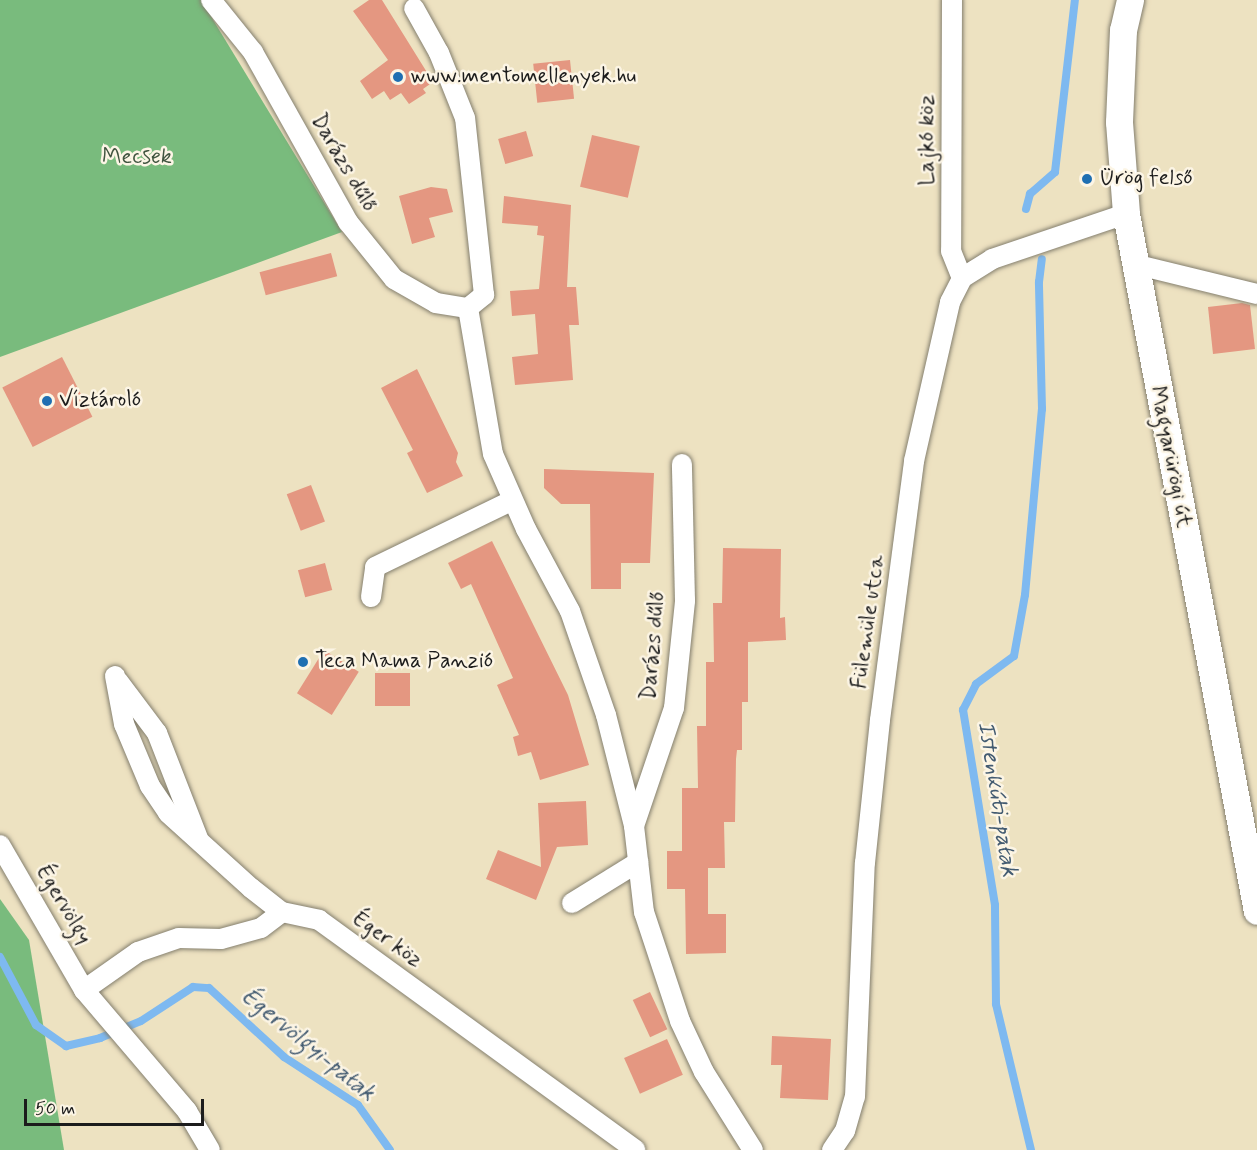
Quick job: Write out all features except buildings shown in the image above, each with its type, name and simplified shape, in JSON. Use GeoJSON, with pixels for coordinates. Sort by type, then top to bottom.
{"type":"FeatureCollection","features":[{"type":"Feature","properties":{"kind":"main road","name":"Magyarürögi út"},"geometry":{"type":"LineString","coordinates":[[1130,0],[1123,30],[1119,122],[1125,214],[1257,910]]}},
{"type":"Feature","properties":{"kind":"street","name":"Darázs dűlő"},"geometry":{"type":"LineString","coordinates":[[211,0],[253,52],[348,222],[394,279],[436,303],[468,308],[493,454],[513,500],[570,610],[606,715],[634,826],[644,912],[680,1021],[704,1072],[753,1150]]}},
{"type":"Feature","properties":{"kind":"street","name":"Lajkó köz"},"geometry":{"type":"LineString","coordinates":[[952,0],[951,251],[962,278]]}},
{"type":"Feature","properties":{"kind":"street"},"geometry":{"type":"LineString","coordinates":[[414,8],[440,53],[465,118],[484,295],[468,308]]}},
{"type":"Feature","properties":{"kind":"street"},"geometry":{"type":"LineString","coordinates":[[962,278],[992,259],[1125,214]]}},
{"type":"Feature","properties":{"kind":"street"},"geometry":{"type":"LineString","coordinates":[[1134,264],[1257,294]]}},
{"type":"Feature","properties":{"kind":"street","name":"Fülemüle utca"},"geometry":{"type":"LineString","coordinates":[[832,1150],[845,1131],[855,1097],[865,863],[914,461],[950,302],[962,278]]}},
{"type":"Feature","properties":{"kind":"street","name":"Darázs dűlő"},"geometry":{"type":"LineString","coordinates":[[634,826],[674,708],[685,601],[682,464]]}},
{"type":"Feature","properties":{"kind":"street"},"geometry":{"type":"LineString","coordinates":[[371,597],[375,567],[513,500]]}},
{"type":"Feature","properties":{"kind":"street"},"geometry":{"type":"LineString","coordinates":[[84,990],[138,952],[179,938],[231,936],[261,928],[282,912],[199,841],[168,813],[150,786],[124,724],[115,676],[157,733],[199,841]]}},
{"type":"Feature","properties":{"kind":"street","name":"Égervölgy"},"geometry":{"type":"LineString","coordinates":[[0,845],[84,990],[187,1111],[210,1150]]}},
{"type":"Feature","properties":{"kind":"street"},"geometry":{"type":"LineString","coordinates":[[572,903],[638,862]]}},
{"type":"Feature","properties":{"kind":"street","name":"Éger köz"},"geometry":{"type":"LineString","coordinates":[[282,912],[319,920],[635,1150]]}},
{"type":"Feature","properties":{"kind":"green space","name":"Mecsek"},"geometry":{"type":"Polygon","coordinates":[[[0,0],[201,0],[342,232],[0,357],[0,0]]]}},
{"type":"Feature","properties":{"kind":"green space"},"geometry":{"type":"Polygon","coordinates":[[[0,899],[29,940],[64,1150],[0,1150],[0,899]]]}},
{"type":"Feature","properties":{"kind":"waterway","name":"Istenkúti-patak"},"geometry":{"type":"LineString","coordinates":[[1026,209],[1030,194],[1055,172],[1075,0]]}},
{"type":"Feature","properties":{"kind":"waterway","name":"Istenkúti-patak"},"geometry":{"type":"LineString","coordinates":[[1031,1150],[996,1004],[995,905],[963,710],[976,684],[1014,656],[1025,595],[1042,409],[1039,282],[1042,259]]}},
{"type":"Feature","properties":{"kind":"waterway","name":"Égervölgyi-patak"},"geometry":{"type":"LineString","coordinates":[[0,957],[36,1025],[66,1046],[100,1038],[141,1021],[193,987],[209,988],[284,1057],[358,1105],[390,1150]]}},
{"type":"Feature","properties":{"kind":"place","name":"www.mentomellenyek.hu"},"geometry":{"type":"Point","coordinates":[398,77]}},
{"type":"Feature","properties":{"kind":"place","name":"Ürög felső"},"geometry":{"type":"Point","coordinates":[1087,179]}},
{"type":"Feature","properties":{"kind":"place","name":"Víztároló"},"geometry":{"type":"Point","coordinates":[47,401]}},
{"type":"Feature","properties":{"kind":"place","name":"Teca Mama Panzió"},"geometry":{"type":"Point","coordinates":[303,662]}}]}
